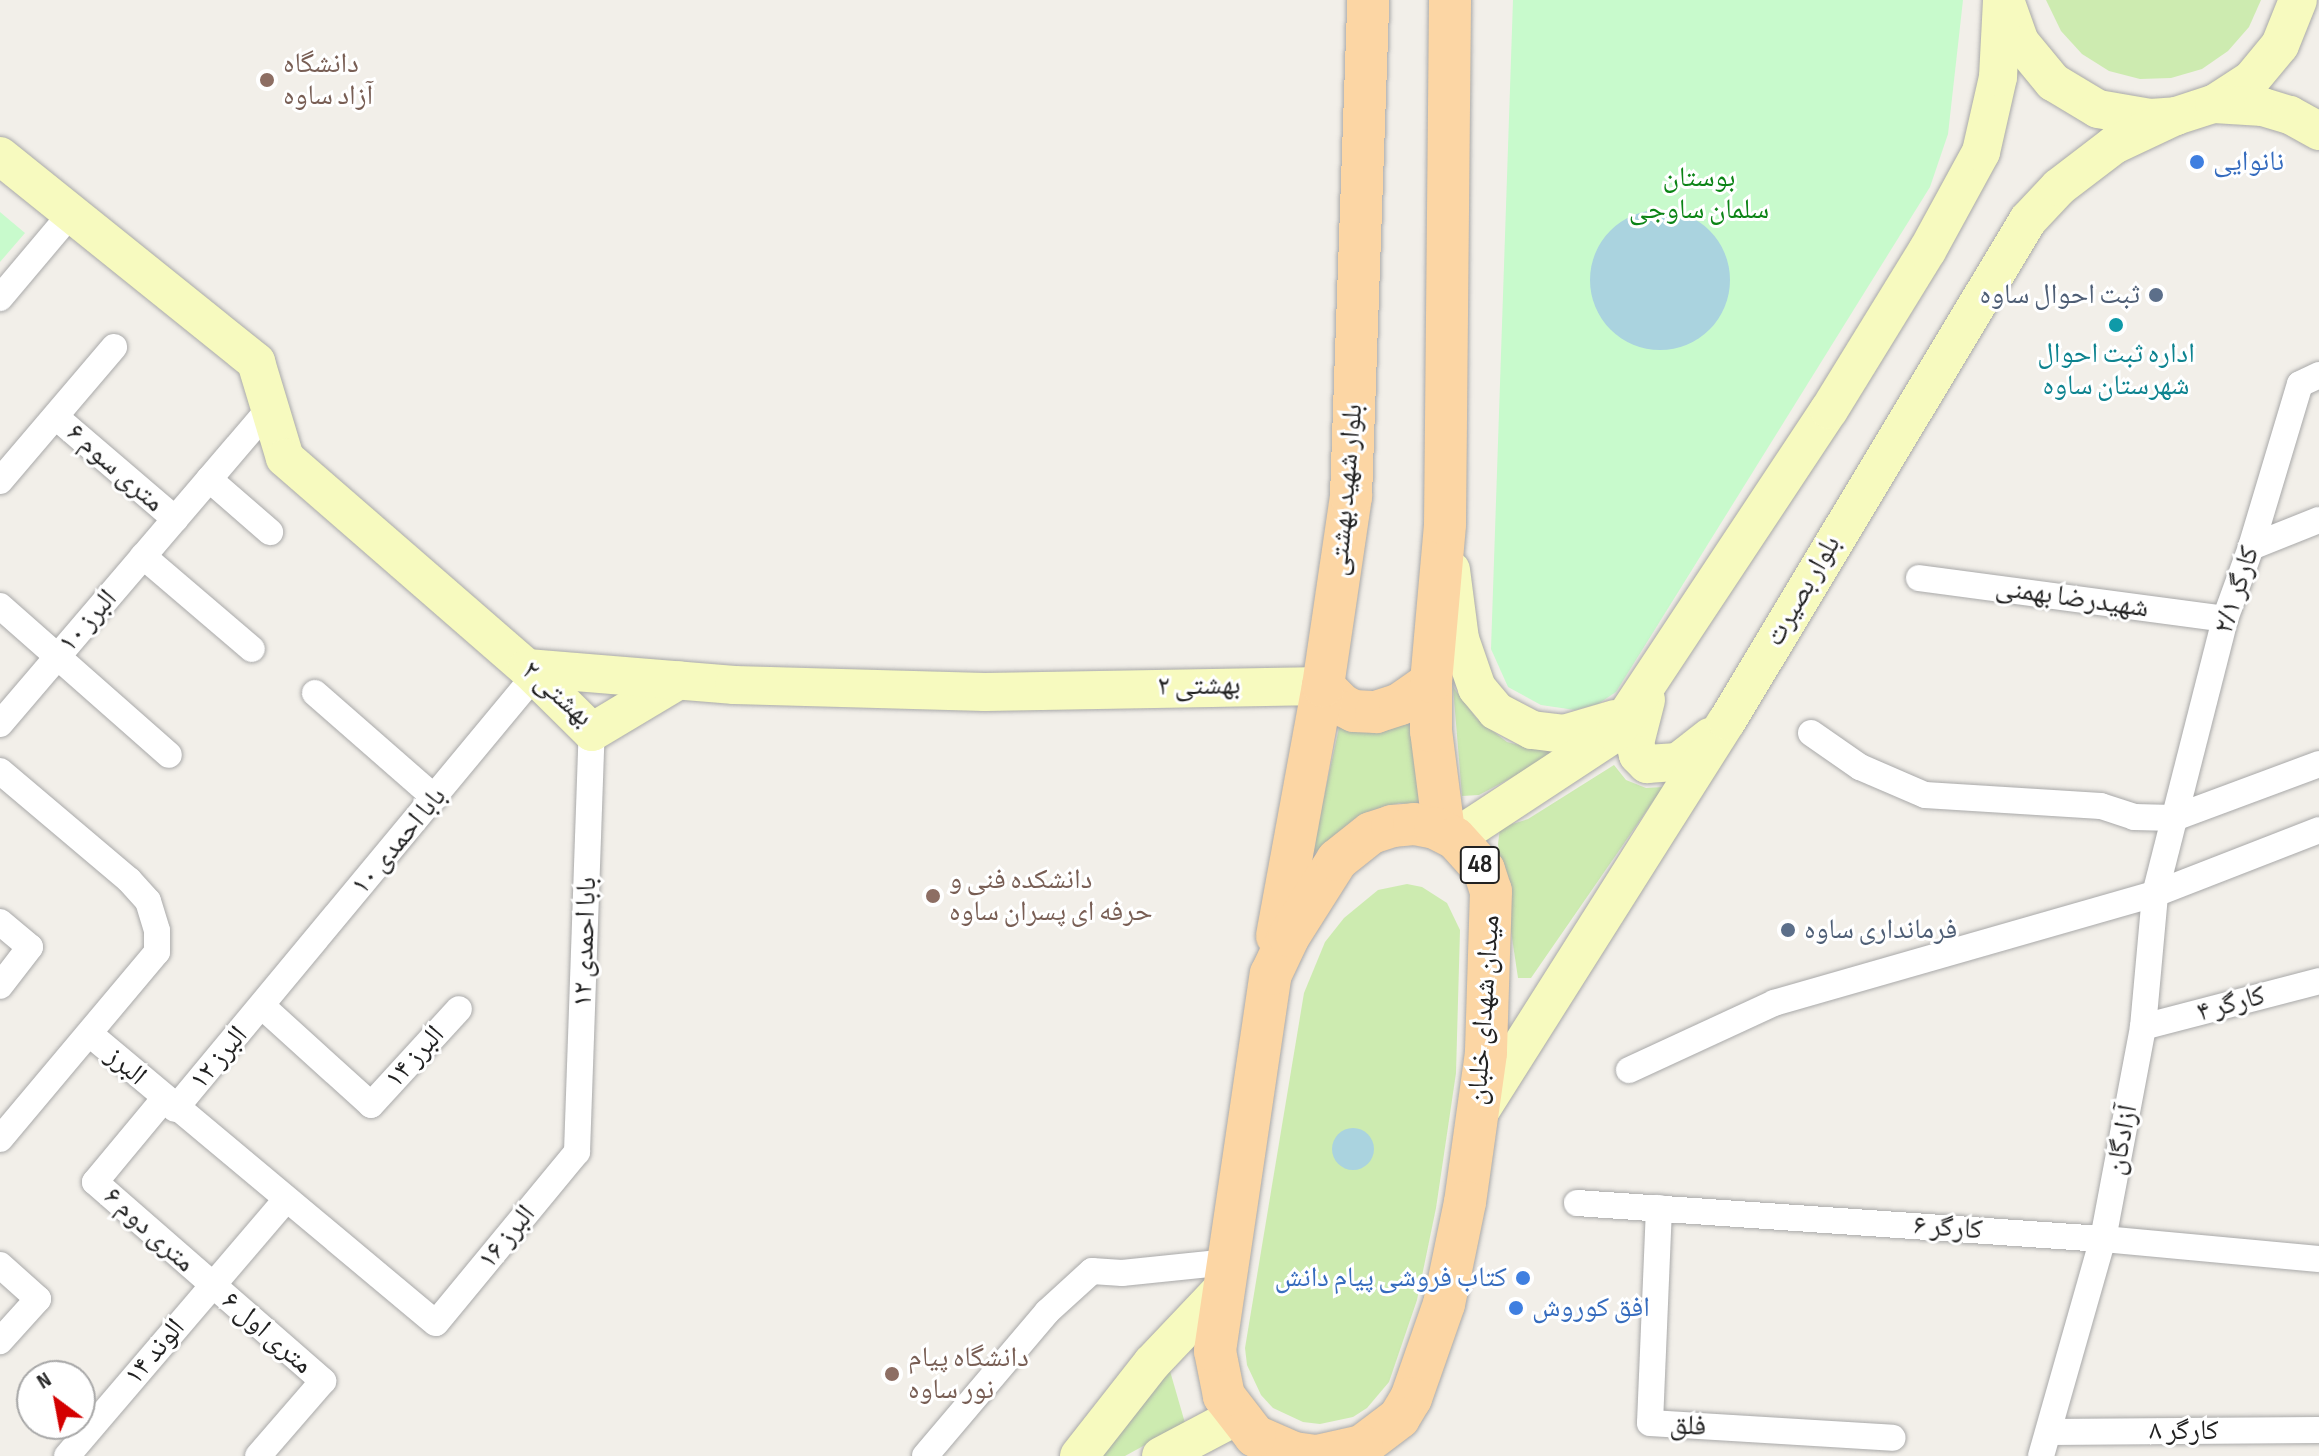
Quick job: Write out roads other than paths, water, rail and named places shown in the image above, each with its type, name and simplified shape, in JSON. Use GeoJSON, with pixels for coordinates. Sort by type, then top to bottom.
{"type":"FeatureCollection","features":[{"type":"Feature","properties":{"kind":"main road","name":"بلوار شهید بهشتی"},"geometry":{"type":"LineString","coordinates":[[1271,974],[1323,686],[1351,496],[1368,0]]}},
{"type":"Feature","properties":{"kind":"main road","name":"48"},"geometry":{"type":"LineString","coordinates":[[1255,1437],[1224,1396],[1216,1363],[1226,1274],[1271,974],[1324,878],[1354,845],[1392,826],[1414,824],[1450,835],[1431,731],[1431,682],[1445,524],[1450,0]]}},
{"type":"Feature","properties":{"kind":"main road"},"geometry":{"type":"LineString","coordinates":[[2004,0],[2020,42],[2035,63],[2075,97],[2124,116],[2176,116],[2214,104],[2243,86],[2267,64],[2290,25],[2298,0]]}},
{"type":"Feature","properties":{"kind":"main road"},"geometry":{"type":"LineString","coordinates":[[1450,835],[1615,733],[1653,678],[1829,410],[1927,251],[1981,152],[1998,77],[2004,0]]}},
{"type":"Feature","properties":{"kind":"main road"},"geometry":{"type":"LineString","coordinates":[[2305,0],[2319,34]]}},
{"type":"Feature","properties":{"kind":"main road"},"geometry":{"type":"LineString","coordinates":[[2214,104],[2263,107],[2315,116]]}},
{"type":"Feature","properties":{"kind":"main road","name":"بلوار بصیرت"},"geometry":{"type":"LineString","coordinates":[[1477,1116],[1727,721],[2028,220],[2059,187],[2114,145],[2176,116]]}},
{"type":"Feature","properties":{"kind":"main road","name":"بهشتی ۲"},"geometry":{"type":"LineString","coordinates":[[0,156],[256,362],[285,458],[531,672],[592,732],[679,680],[985,692],[1323,686]]}},
{"type":"Feature","properties":{"kind":"main road"},"geometry":{"type":"LineString","coordinates":[[1445,524],[1460,639],[1477,688],[1496,711],[1532,730],[1564,734],[1629,714]]}},
{"type":"Feature","properties":{"kind":"main road"},"geometry":{"type":"LineString","coordinates":[[531,672],[679,680]]}},
{"type":"Feature","properties":{"kind":"main road"},"geometry":{"type":"LineString","coordinates":[[1653,678],[1635,743],[1638,755],[1647,764],[1667,766],[1690,756],[1727,721]]}},
{"type":"Feature","properties":{"kind":"main road"},"geometry":{"type":"LineString","coordinates":[[1323,686],[1342,705],[1354,711],[1376,712],[1400,704],[1431,682]]}},
{"type":"Feature","properties":{"kind":"main road","name":"میدان شهدای خلبان"},"geometry":{"type":"LineString","coordinates":[[1255,1437],[1294,1453],[1317,1456],[1362,1446],[1399,1418],[1411,1398],[1444,1304],[1486,1053],[1491,891],[1484,870],[1450,835]]}},
{"type":"Feature","properties":{"kind":"main road"},"geometry":{"type":"LineString","coordinates":[[1079,1456],[1226,1274]]}},
{"type":"Feature","properties":{"kind":"main road","name":"48"},"geometry":{"type":"LineString","coordinates":[[1400,1456],[1411,1398]]}},
{"type":"Feature","properties":{"kind":"main road"},"geometry":{"type":"LineString","coordinates":[[1161,1456],[1255,1437]]}},
{"type":"Feature","properties":{"kind":"main road"},"geometry":{"type":"LineString","coordinates":[[1218,1456],[1255,1437]]}},
{"type":"Feature","properties":{"kind":"street"},"geometry":{"type":"LineString","coordinates":[[0,298],[70,215]]}},
{"type":"Feature","properties":{"kind":"street"},"geometry":{"type":"LineString","coordinates":[[0,481],[114,347]]}},
{"type":"Feature","properties":{"kind":"street","name":"کارگر ۲/۱"},"geometry":{"type":"LineString","coordinates":[[2174,818],[2225,619],[2251,547],[2300,384],[2319,375]]}},
{"type":"Feature","properties":{"kind":"street","name":"البرز ۱۰"},"geometry":{"type":"LineString","coordinates":[[0,724],[270,408]]}},
{"type":"Feature","properties":{"kind":"street","name":"۶ متری سوم"},"geometry":{"type":"LineString","coordinates":[[56,417],[175,519]]}},
{"type":"Feature","properties":{"kind":"street"},"geometry":{"type":"LineString","coordinates":[[209,479],[270,532]]}},
{"type":"Feature","properties":{"kind":"street"},"geometry":{"type":"LineString","coordinates":[[2251,547],[2319,520]]}},
{"type":"Feature","properties":{"kind":"street"},"geometry":{"type":"LineString","coordinates":[[143,556],[252,649]]}},
{"type":"Feature","properties":{"kind":"street","name":"شهیدرضا بهمنی"},"geometry":{"type":"LineString","coordinates":[[1919,578],[2225,619]]}},
{"type":"Feature","properties":{"kind":"street"},"geometry":{"type":"LineString","coordinates":[[0,606],[169,755]]}},
{"type":"Feature","properties":{"kind":"street","name":"بابا احمدی ۱۰"},"geometry":{"type":"LineString","coordinates":[[262,1006],[435,798],[531,672]]}},
{"type":"Feature","properties":{"kind":"street"},"geometry":{"type":"LineString","coordinates":[[315,693],[435,798]]}},
{"type":"Feature","properties":{"kind":"street","name":"بابا احمدی ۱۲"},"geometry":{"type":"LineString","coordinates":[[577,1152],[592,732]]}},
{"type":"Feature","properties":{"kind":"street"},"geometry":{"type":"LineString","coordinates":[[1811,733],[1860,767],[1925,795],[2101,806],[2134,817],[2174,818],[2319,764]]}},
{"type":"Feature","properties":{"kind":"street","name":"البرز"},"geometry":{"type":"LineString","coordinates":[[0,771],[129,880],[148,901],[157,931],[157,952],[91,1035],[169,1104],[436,1323]]}},
{"type":"Feature","properties":{"kind":"street","name":"آزادگان"},"geometry":{"type":"LineString","coordinates":[[2045,1444],[2103,1239],[2143,1027],[2155,894],[2174,818]]}},
{"type":"Feature","properties":{"kind":"street"},"geometry":{"type":"LineString","coordinates":[[1629,1070],[1774,1003],[2155,894],[2319,830]]}},
{"type":"Feature","properties":{"kind":"street"},"geometry":{"type":"LineString","coordinates":[[0,922],[30,947],[0,986]]}},
{"type":"Feature","properties":{"kind":"street","name":"کارگر ۴"},"geometry":{"type":"LineString","coordinates":[[2143,1027],[2319,981]]}},
{"type":"Feature","properties":{"kind":"street","name":"البرز ۱۲"},"geometry":{"type":"LineString","coordinates":[[169,1104],[262,1006]]}},
{"type":"Feature","properties":{"kind":"street","name":"البرز ۱۴"},"geometry":{"type":"LineString","coordinates":[[262,1006],[371,1105],[459,1009]]}},
{"type":"Feature","properties":{"kind":"street"},"geometry":{"type":"LineString","coordinates":[[0,1139],[91,1035]]}},
{"type":"Feature","properties":{"kind":"street","name":"۶ متری دوم"},"geometry":{"type":"LineString","coordinates":[[169,1104],[95,1182],[211,1285]]}},
{"type":"Feature","properties":{"kind":"street","name":"البرز ۱۶"},"geometry":{"type":"LineString","coordinates":[[436,1323],[577,1152]]}},
{"type":"Feature","properties":{"kind":"street","name":"الوند ۱۴"},"geometry":{"type":"LineString","coordinates":[[67,1456],[286,1200]]}},
{"type":"Feature","properties":{"kind":"street","name":"کارگر ۶"},"geometry":{"type":"LineString","coordinates":[[1577,1203],[2103,1239],[2319,1259]]}},
{"type":"Feature","properties":{"kind":"street","name":"فلق"},"geometry":{"type":"LineString","coordinates":[[1659,1208],[1650,1423],[1893,1438]]}},
{"type":"Feature","properties":{"kind":"street"},"geometry":{"type":"LineString","coordinates":[[0,1265],[38,1299],[3,1331]]}},
{"type":"Feature","properties":{"kind":"street"},"geometry":{"type":"LineString","coordinates":[[925,1456],[1047,1312],[1092,1271],[1226,1274]]}},
{"type":"Feature","properties":{"kind":"street","name":"۶ متری اول"},"geometry":{"type":"LineString","coordinates":[[211,1285],[323,1381],[258,1456]]}},
{"type":"Feature","properties":{"kind":"street","name":"کارگر ۸"},"geometry":{"type":"LineString","coordinates":[[2045,1444],[2319,1430]]}},
{"type":"Feature","properties":{"kind":"water"},"geometry":{"type":"Polygon","coordinates":[[[1660,210],[1687,215],[1709,231],[1725,253],[1730,280],[1725,307],[1709,329],[1687,345],[1660,350],[1633,345],[1611,329],[1595,307],[1590,280],[1595,253],[1611,231],[1633,215],[1660,210]]]}},
{"type":"Feature","properties":{"kind":"water"},"geometry":{"type":"Polygon","coordinates":[[[1353,1128],[1368,1134],[1374,1149],[1368,1164],[1353,1170],[1338,1164],[1332,1149],[1338,1134],[1353,1128]]]}},
{"type":"Feature","properties":{"kind":"place","name":"دانشگاه آزاد ساوه"},"geometry":{"type":"Point","coordinates":[267,80]}},
{"type":"Feature","properties":{"kind":"place","name":"نانوایی"},"geometry":{"type":"Point","coordinates":[2197,162]}},
{"type":"Feature","properties":{"kind":"place","name":"ثبت احوال ساوه"},"geometry":{"type":"Point","coordinates":[2156,295]}},
{"type":"Feature","properties":{"kind":"place","name":"اداره ثبت احوال شهرستان ساوه"},"geometry":{"type":"Point","coordinates":[2116,325]}},
{"type":"Feature","properties":{"kind":"place","name":"دانشکده فنی و حرفه ای پسران ساوه"},"geometry":{"type":"Point","coordinates":[933,896]}},
{"type":"Feature","properties":{"kind":"place","name":"فرمانداری ساوه"},"geometry":{"type":"Point","coordinates":[1788,930]}},
{"type":"Feature","properties":{"kind":"place","name":"کتاب فروشی پیام دانش"},"geometry":{"type":"Point","coordinates":[1523,1278]}},
{"type":"Feature","properties":{"kind":"place","name":"افق کوروش"},"geometry":{"type":"Point","coordinates":[1516,1308]}},
{"type":"Feature","properties":{"kind":"place","name":"دانشگاه پیام نور ساوه"},"geometry":{"type":"Point","coordinates":[892,1374]}},
{"type":"Feature","properties":{"kind":"park label","name":"بوستان سلمان ساوجی"},"geometry":{"type":"Point","coordinates":[1699,194]}}]}
